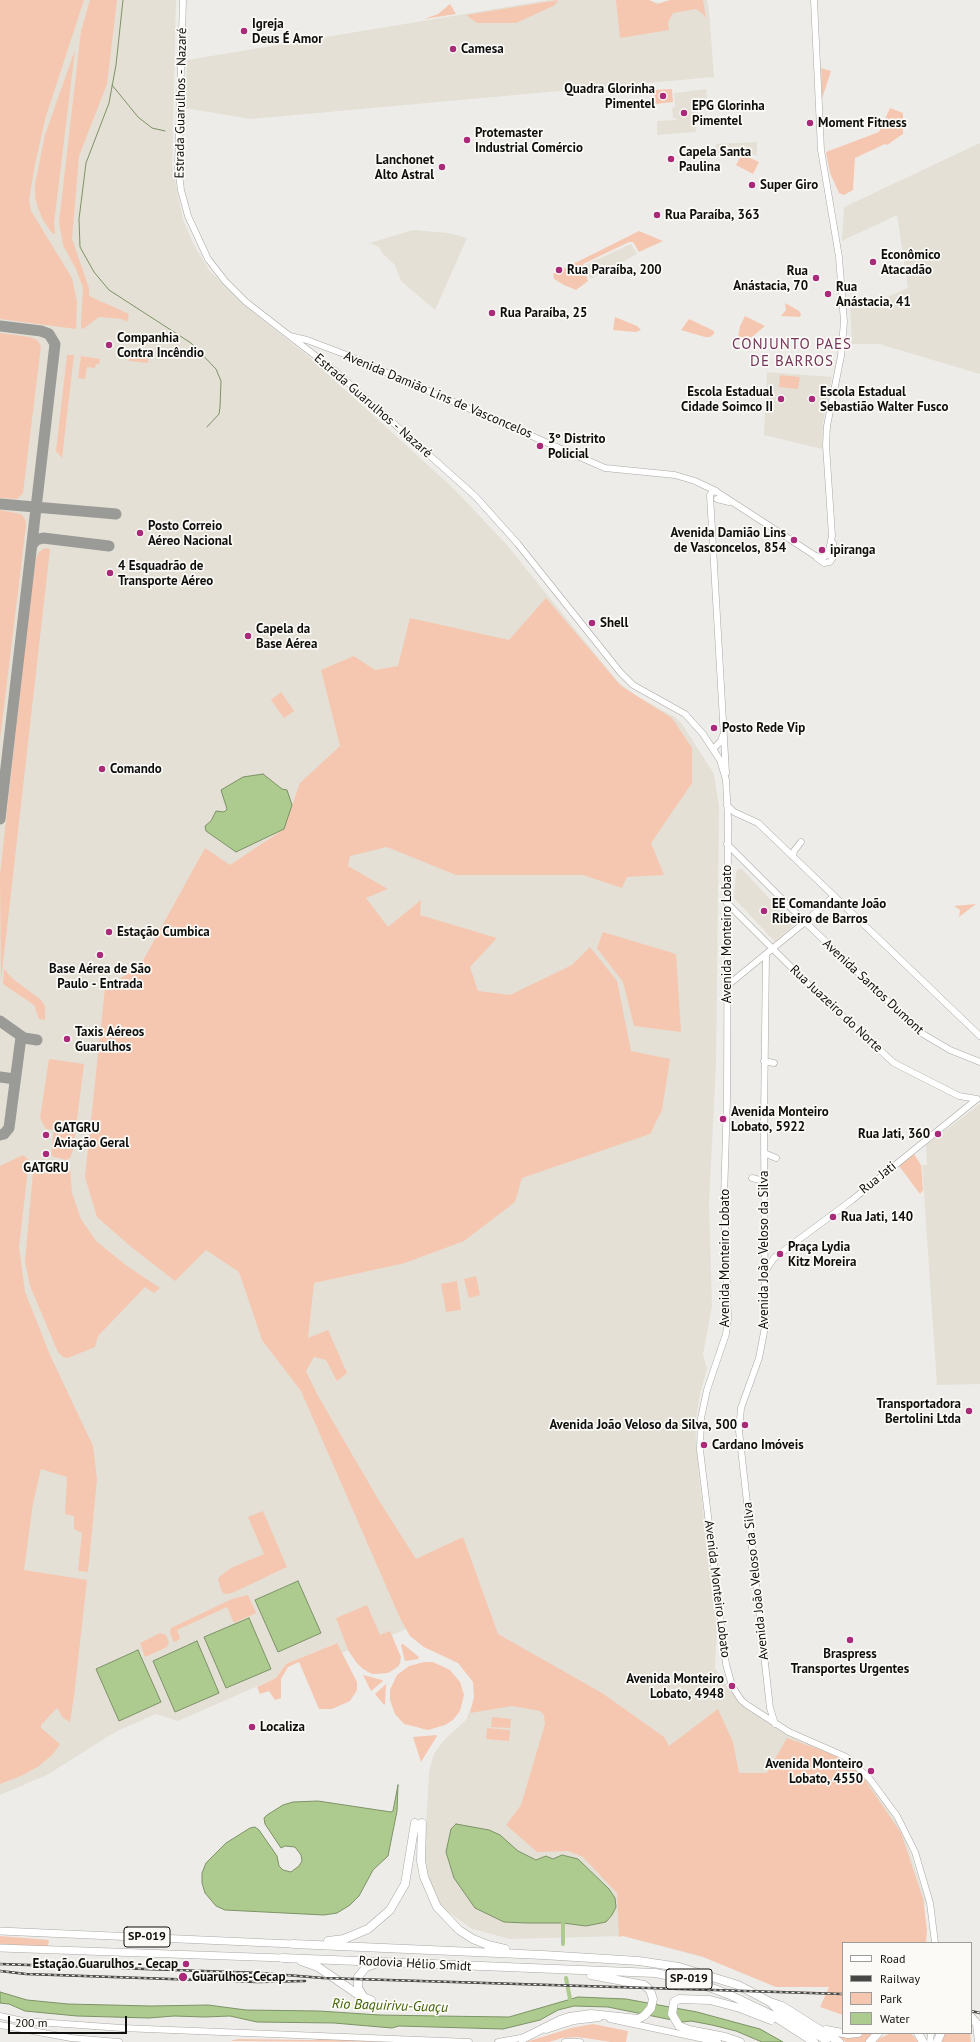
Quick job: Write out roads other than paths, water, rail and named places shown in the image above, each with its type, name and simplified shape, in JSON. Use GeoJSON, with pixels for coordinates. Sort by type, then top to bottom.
{"type":"FeatureCollection","features":[{"type":"Feature","properties":{"kind":"highway"},"geometry":{"type":"LineString","coordinates":[[293,1944],[344,1939],[368,1929],[380,1920],[390,1910],[404,1884],[419,1823],[421,1861],[424,1877],[434,1902],[447,1919],[468,1936],[488,1945],[543,1955]]}},
{"type":"Feature","properties":{"kind":"highway","name":"Rodovia Hélio Smidt"},"geometry":{"type":"LineString","coordinates":[[293,1944],[543,1955],[639,1961],[679,1967],[738,1986],[770,2002],[782,2006],[840,2042]]}},
{"type":"Feature","properties":{"kind":"highway"},"geometry":{"type":"LineString","coordinates":[[283,1958],[318,1967],[360,1996],[371,2000],[364,1997],[359,1990],[357,1982],[359,1974],[369,1965],[391,1962]]}},
{"type":"Feature","properties":{"kind":"highway","name":"Rodovia Hélio Smidt"},"geometry":{"type":"LineString","coordinates":[[283,1958],[642,1972],[690,1980],[710,1986],[772,2015],[814,2042]]}},
{"type":"Feature","properties":{"kind":"highway"},"geometry":{"type":"LineString","coordinates":[[522,2039],[560,2020],[579,2015],[591,2014],[638,2018],[648,2013],[653,1999],[648,1988],[640,1983],[561,1970]]}},
{"type":"Feature","properties":{"kind":"highway"},"geometry":{"type":"LineString","coordinates":[[740,2042],[725,2037],[689,2030],[679,2026],[672,2014],[673,2004],[680,1998],[697,1999],[724,2004],[756,2013],[804,2036]]}},
{"type":"Feature","properties":{"kind":"highway","name":"Rodovia Hélio Smidt"},"geometry":{"type":"LineString","coordinates":[[770,2002],[779,2011],[830,2042]]}},
{"type":"Feature","properties":{"kind":"highway"},"geometry":{"type":"LineString","coordinates":[[972,2017],[977,2024],[979,2042]]}},
{"type":"Feature","properties":{"kind":"highway"},"geometry":{"type":"LineString","coordinates":[[819,2029],[842,2034]]}},
{"type":"Feature","properties":{"kind":"highway"},"geometry":{"type":"LineString","coordinates":[[870,2042],[877,2034]]}},
{"type":"Feature","properties":{"kind":"main road","name":"Estrada Guarulhos - Nazaré"},"geometry":{"type":"LineString","coordinates":[[183,0],[178,159],[181,190],[188,216],[200,246],[220,275],[246,302],[335,371],[475,496],[518,544],[620,672],[633,685],[685,714],[697,726],[714,748]]}},
{"type":"Feature","properties":{"kind":"main road"},"geometry":{"type":"LineString","coordinates":[[725,782],[726,755],[723,735],[712,521],[715,496],[736,504],[824,563],[834,552],[826,445],[828,423],[841,356],[844,322],[839,257],[821,150],[814,0]]}},
{"type":"Feature","properties":{"kind":"main road","name":"Avenida Damião Lins de Vasconcelos"},"geometry":{"type":"LineString","coordinates":[[289,336],[307,340],[344,354],[605,468],[675,475],[700,483],[715,496]]}},
{"type":"Feature","properties":{"kind":"main road"},"geometry":{"type":"LineString","coordinates":[[714,748],[719,744],[723,735]]}},
{"type":"Feature","properties":{"kind":"main road","name":"Avenida Monteiro Lobato"},"geometry":{"type":"LineString","coordinates":[[714,748],[720,760],[725,782],[728,819],[728,985],[724,1198],[728,1318],[726,1334],[707,1390],[701,1418],[700,1450],[720,1626],[732,1686],[741,1700],[776,1725],[850,1759],[869,1778],[897,1816],[915,1852],[930,1903],[935,1942]]}},
{"type":"Feature","properties":{"kind":"main road"},"geometry":{"type":"LineString","coordinates":[[727,804],[738,814],[758,823],[980,1036]]}},
{"type":"Feature","properties":{"kind":"main road"},"geometry":{"type":"LineString","coordinates":[[728,819],[733,814],[738,814]]}},
{"type":"Feature","properties":{"kind":"main road"},"geometry":{"type":"LineString","coordinates":[[793,857],[794,851],[801,842]]}},
{"type":"Feature","properties":{"kind":"main road","name":"Avenida Santos Dumont"},"geometry":{"type":"LineString","coordinates":[[727,844],[805,922],[923,1034],[950,1050],[980,1062]]}},
{"type":"Feature","properties":{"kind":"main road"},"geometry":{"type":"LineString","coordinates":[[728,985],[805,922],[834,896]]}},
{"type":"Feature","properties":{"kind":"main road","name":"Rua Juazeiro do Norte"},"geometry":{"type":"LineString","coordinates":[[727,903],[772,949],[894,1063],[959,1096],[978,1098]]}},
{"type":"Feature","properties":{"kind":"main road","name":"Avenida João Veloso da Silva"},"geometry":{"type":"LineString","coordinates":[[766,954],[764,1061],[766,1270],[764,1340],[741,1408],[739,1431],[770,1708]]}},
{"type":"Feature","properties":{"kind":"main road"},"geometry":{"type":"LineString","coordinates":[[755,963],[765,970]]}},
{"type":"Feature","properties":{"kind":"main road"},"geometry":{"type":"LineString","coordinates":[[764,1061],[774,1062]]}},
{"type":"Feature","properties":{"kind":"main road"},"geometry":{"type":"LineString","coordinates":[[959,1096],[966,1104],[963,1110]]}},
{"type":"Feature","properties":{"kind":"main road","name":"Rua Jati"},"geometry":{"type":"LineString","coordinates":[[766,1270],[774,1258],[852,1200],[978,1098]]}},
{"type":"Feature","properties":{"kind":"main road"},"geometry":{"type":"LineString","coordinates":[[764,1153],[776,1158]]}},
{"type":"Feature","properties":{"kind":"main road"},"geometry":{"type":"LineString","coordinates":[[752,1178],[764,1181]]}},
{"type":"Feature","properties":{"kind":"main road"},"geometry":{"type":"LineString","coordinates":[[766,1258],[774,1258]]}},
{"type":"Feature","properties":{"kind":"main road"},"geometry":{"type":"LineString","coordinates":[[759,1714],[770,1708],[776,1725]]}},
{"type":"Feature","properties":{"kind":"main road","name":"Rodovia Hélio Smidt"},"geometry":{"type":"LineString","coordinates":[[0,1931],[293,1944]]}},
{"type":"Feature","properties":{"kind":"main road","name":"Rodovia Hélio Smidt"},"geometry":{"type":"LineString","coordinates":[[0,1948],[283,1958]]}},
{"type":"Feature","properties":{"kind":"main road"},"geometry":{"type":"LineString","coordinates":[[0,2016],[23,2021],[122,2028],[469,2042]]}},
{"type":"Feature","properties":{"kind":"main road"},"geometry":{"type":"LineString","coordinates":[[498,2042],[522,2039],[574,2021],[591,2018],[606,2018],[718,2042]]}},
{"type":"Feature","properties":{"kind":"main road"},"geometry":{"type":"LineString","coordinates":[[0,2025],[71,2038],[118,2042]]}},
{"type":"Feature","properties":{"kind":"main road"},"geometry":{"type":"LineString","coordinates":[[565,2042],[580,2042]]}},
{"type":"Feature","properties":{"kind":"water"},"geometry":{"type":"Polygon","coordinates":[[[263,774],[282,789],[287,790],[292,805],[284,829],[236,852],[206,831],[205,826],[211,821],[216,811],[224,812],[227,809],[221,790],[243,777],[263,774]]]}},
{"type":"Feature","properties":{"kind":"water"},"geometry":{"type":"Polygon","coordinates":[[[298,1581],[321,1633],[278,1652],[255,1600],[298,1581]]]}},
{"type":"Feature","properties":{"kind":"water"},"geometry":{"type":"Polygon","coordinates":[[[249,1618],[271,1669],[226,1688],[204,1637],[249,1618]]]}},
{"type":"Feature","properties":{"kind":"water"},"geometry":{"type":"Polygon","coordinates":[[[197,1641],[219,1693],[175,1712],[153,1661],[197,1641]]]}},
{"type":"Feature","properties":{"kind":"water"},"geometry":{"type":"Polygon","coordinates":[[[138,1650],[161,1702],[119,1721],[96,1669],[138,1650]]]}},
{"type":"Feature","properties":{"kind":"water"},"geometry":{"type":"Polygon","coordinates":[[[398,1785],[397,1811],[388,1856],[373,1870],[359,1896],[350,1905],[337,1913],[324,1915],[225,1910],[216,1906],[205,1893],[202,1883],[202,1873],[206,1863],[226,1843],[250,1828],[255,1827],[259,1830],[277,1856],[279,1866],[283,1870],[291,1872],[299,1866],[302,1861],[301,1855],[295,1847],[285,1846],[281,1848],[265,1824],[264,1818],[283,1805],[293,1802],[318,1801],[391,1812],[393,1811],[398,1785]]]}},
{"type":"Feature","properties":{"kind":"water"},"geometry":{"type":"Polygon","coordinates":[[[456,1824],[489,1830],[500,1835],[518,1851],[536,1860],[546,1856],[553,1859],[562,1855],[578,1859],[609,1889],[615,1898],[616,1907],[612,1915],[606,1922],[586,1926],[563,1923],[504,1922],[475,1908],[454,1878],[446,1852],[451,1829],[456,1824]]]}},
{"type":"Feature","properties":{"kind":"water","name":"Rio Baquirivu-Guaçu"},"geometry":{"type":"Polygon","coordinates":[[[0,1992],[27,2000],[68,2004],[151,2006],[208,2005],[246,2010],[319,2011],[380,2015],[509,2017],[578,1997],[626,1999],[697,2012],[760,2029],[783,2042],[762,2042],[736,2031],[712,2025],[691,2021],[682,2022],[608,2007],[574,2006],[558,2010],[540,2020],[503,2029],[399,2026],[392,2028],[334,2023],[257,2022],[230,2016],[174,2016],[149,2018],[77,2016],[25,2011],[9,2004],[0,2003],[0,1992]]]}},
{"type":"Feature","properties":{"kind":"waterway"},"geometry":{"type":"LineString","coordinates":[[123,0],[116,65],[109,103],[86,163],[79,219],[80,247],[94,272],[109,290],[191,343],[216,369],[221,381],[219,414],[207,427]]}},
{"type":"Feature","properties":{"kind":"waterway"},"geometry":{"type":"LineString","coordinates":[[112,85],[138,117],[152,128],[165,131]]}},
{"type":"Feature","properties":{"kind":"waterway"},"geometry":{"type":"LineString","coordinates":[[563,1923],[563,1944]]}},
{"type":"Feature","properties":{"kind":"waterway"},"geometry":{"type":"LineString","coordinates":[[566,1978],[571,2004]]}},
{"type":"Feature","properties":{"kind":"railway"},"geometry":{"type":"LineString","coordinates":[[0,1964],[261,1973],[323,1978],[842,1994]]}},
{"type":"Feature","properties":{"kind":"railway"},"geometry":{"type":"LineString","coordinates":[[0,1971],[26,1974],[257,1982],[305,1981]]}},
{"type":"Feature","properties":{"kind":"railway"},"geometry":{"type":"LineString","coordinates":[[972,2011],[980,2013]]}},
{"type":"Feature","properties":{"kind":"place","name":"Igreja Deus É Amor"},"geometry":{"type":"Point","coordinates":[244,31]}},
{"type":"Feature","properties":{"kind":"place","name":"Camesa"},"geometry":{"type":"Point","coordinates":[453,49]}},
{"type":"Feature","properties":{"kind":"place","name":"Quadra Glorinha Pimentel"},"geometry":{"type":"Point","coordinates":[663,96]}},
{"type":"Feature","properties":{"kind":"place","name":"EPG Glorinha Pimentel"},"geometry":{"type":"Point","coordinates":[684,113]}},
{"type":"Feature","properties":{"kind":"place","name":"Moment Fitness"},"geometry":{"type":"Point","coordinates":[810,123]}},
{"type":"Feature","properties":{"kind":"place","name":"Protemaster Industrial Comércio"},"geometry":{"type":"Point","coordinates":[467,140]}},
{"type":"Feature","properties":{"kind":"place","name":"Capela Santa Paulina"},"geometry":{"type":"Point","coordinates":[671,159]}},
{"type":"Feature","properties":{"kind":"place","name":"Lanchonet Alto Astral"},"geometry":{"type":"Point","coordinates":[442,167]}},
{"type":"Feature","properties":{"kind":"place","name":"Super Giro"},"geometry":{"type":"Point","coordinates":[752,185]}},
{"type":"Feature","properties":{"kind":"place","name":"Rua Paraíba, 363"},"geometry":{"type":"Point","coordinates":[657,215]}},
{"type":"Feature","properties":{"kind":"place","name":"Econômico Atacadão"},"geometry":{"type":"Point","coordinates":[873,262]}},
{"type":"Feature","properties":{"kind":"place","name":"Rua Paraíba, 200"},"geometry":{"type":"Point","coordinates":[559,270]}},
{"type":"Feature","properties":{"kind":"place","name":"Rua Anástacia, 70"},"geometry":{"type":"Point","coordinates":[816,278]}},
{"type":"Feature","properties":{"kind":"place","name":"Rua Anástacia, 41"},"geometry":{"type":"Point","coordinates":[828,294]}},
{"type":"Feature","properties":{"kind":"place","name":"Rua Paraíba, 25"},"geometry":{"type":"Point","coordinates":[492,313]}},
{"type":"Feature","properties":{"kind":"place","name":"Companhia Contra Incêndio"},"geometry":{"type":"Point","coordinates":[109,345]}},
{"type":"Feature","properties":{"kind":"place","name":"Escola Estadual Cidade Soimco II"},"geometry":{"type":"Point","coordinates":[781,399]}},
{"type":"Feature","properties":{"kind":"place","name":"Escola Estadual Sebastião Walter Fusco"},"geometry":{"type":"Point","coordinates":[812,399]}},
{"type":"Feature","properties":{"kind":"place","name":"3º Distrito Policial"},"geometry":{"type":"Point","coordinates":[540,446]}},
{"type":"Feature","properties":{"kind":"place","name":"Posto Correio Aéreo Nacional"},"geometry":{"type":"Point","coordinates":[140,533]}},
{"type":"Feature","properties":{"kind":"place","name":"Avenida Damião Lins de Vasconcelos, 854"},"geometry":{"type":"Point","coordinates":[794,540]}},
{"type":"Feature","properties":{"kind":"place","name":"ipiranga"},"geometry":{"type":"Point","coordinates":[822,550]}},
{"type":"Feature","properties":{"kind":"place","name":"4 Esquadrão de Transporte Aéreo"},"geometry":{"type":"Point","coordinates":[110,573]}},
{"type":"Feature","properties":{"kind":"place","name":"Shell"},"geometry":{"type":"Point","coordinates":[592,623]}},
{"type":"Feature","properties":{"kind":"place","name":"Capela da Base Aérea"},"geometry":{"type":"Point","coordinates":[248,636]}},
{"type":"Feature","properties":{"kind":"place","name":"Posto Rede Vip"},"geometry":{"type":"Point","coordinates":[714,728]}},
{"type":"Feature","properties":{"kind":"place","name":"Comando"},"geometry":{"type":"Point","coordinates":[102,769]}},
{"type":"Feature","properties":{"kind":"place","name":"EE Comandante João Ribeiro de Barros"},"geometry":{"type":"Point","coordinates":[764,911]}},
{"type":"Feature","properties":{"kind":"place","name":"Estação Cumbica"},"geometry":{"type":"Point","coordinates":[109,932]}},
{"type":"Feature","properties":{"kind":"place","name":"Base Aérea de São Paulo - Entrada"},"geometry":{"type":"Point","coordinates":[100,955]}},
{"type":"Feature","properties":{"kind":"place","name":"Taxis Aéreos Guarulhos"},"geometry":{"type":"Point","coordinates":[67,1039]}},
{"type":"Feature","properties":{"kind":"place","name":"Avenida Monteiro Lobato, 5922"},"geometry":{"type":"Point","coordinates":[723,1119]}},
{"type":"Feature","properties":{"kind":"place","name":"Rua Jati, 360"},"geometry":{"type":"Point","coordinates":[938,1134]}},
{"type":"Feature","properties":{"kind":"place","name":"GATGRU Aviação Geral"},"geometry":{"type":"Point","coordinates":[46,1135]}},
{"type":"Feature","properties":{"kind":"place","name":"GATGRU"},"geometry":{"type":"Point","coordinates":[46,1154]}},
{"type":"Feature","properties":{"kind":"place","name":"Rua Jati, 140"},"geometry":{"type":"Point","coordinates":[833,1217]}},
{"type":"Feature","properties":{"kind":"place","name":"Praça Lydia Kitz Moreira"},"geometry":{"type":"Point","coordinates":[780,1254]}},
{"type":"Feature","properties":{"kind":"place","name":"Transportadora Bertolini Ltda"},"geometry":{"type":"Point","coordinates":[969,1411]}},
{"type":"Feature","properties":{"kind":"place","name":"Avenida João Veloso da Silva, 500"},"geometry":{"type":"Point","coordinates":[745,1425]}},
{"type":"Feature","properties":{"kind":"place","name":"Cardano Imóveis"},"geometry":{"type":"Point","coordinates":[704,1445]}},
{"type":"Feature","properties":{"kind":"place","name":"Braspress Transportes Urgentes"},"geometry":{"type":"Point","coordinates":[850,1640]}},
{"type":"Feature","properties":{"kind":"place","name":"Avenida Monteiro Lobato, 4948"},"geometry":{"type":"Point","coordinates":[732,1686]}},
{"type":"Feature","properties":{"kind":"place","name":"Localiza"},"geometry":{"type":"Point","coordinates":[252,1727]}},
{"type":"Feature","properties":{"kind":"place","name":"Avenida Monteiro Lobato, 4550"},"geometry":{"type":"Point","coordinates":[871,1771]}},
{"type":"Feature","properties":{"kind":"place","name":"Estação Guarulhos - Cecap"},"geometry":{"type":"Point","coordinates":[186,1964]}},
{"type":"Feature","properties":{"kind":"place","name":"Guarulhos-Cecap"},"geometry":{"type":"Point","coordinates":[183,1977]}},
{"type":"Feature","properties":{"kind":"district","name":"CONJUNTO PAES DE BARROS"},"geometry":{"type":"Point","coordinates":[792,354]}}]}
